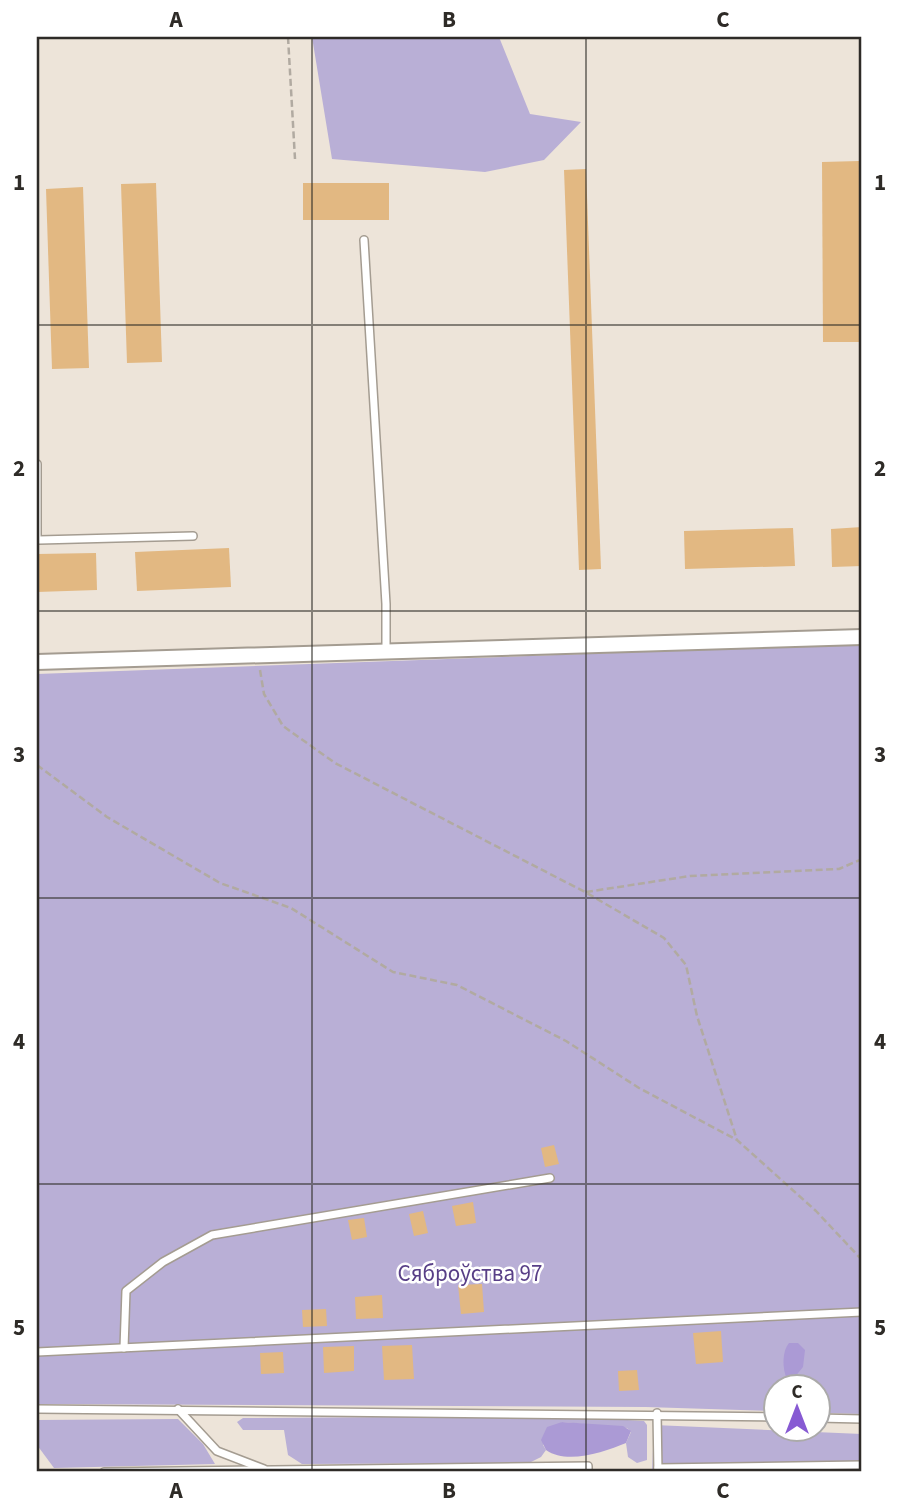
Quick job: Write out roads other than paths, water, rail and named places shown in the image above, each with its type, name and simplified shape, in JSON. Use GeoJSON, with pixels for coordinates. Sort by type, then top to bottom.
{"type":"FeatureCollection","features":[{"type":"Feature","properties":{"kind":"street"},"geometry":{"type":"LineString","coordinates":[[37,662],[862,637]]}},
{"type":"Feature","properties":{"kind":"lane"},"geometry":{"type":"LineString","coordinates":[[365,240],[386,604],[386,652]]}},
{"type":"Feature","properties":{"kind":"lane"},"geometry":{"type":"LineString","coordinates":[[37,464],[38,540],[193,536]]}},
{"type":"Feature","properties":{"kind":"lane"},"geometry":{"type":"LineString","coordinates":[[124,1348],[126,1291],[163,1262],[212,1235],[550,1178]]}},
{"type":"Feature","properties":{"kind":"lane"},"geometry":{"type":"LineString","coordinates":[[37,1352],[862,1312]]}},
{"type":"Feature","properties":{"kind":"lane"},"geometry":{"type":"LineString","coordinates":[[37,1409],[762,1416]]}},
{"type":"Feature","properties":{"kind":"lane"},"geometry":{"type":"LineString","coordinates":[[178,1409],[216,1451],[270,1472]]}},
{"type":"Feature","properties":{"kind":"lane"},"geometry":{"type":"LineString","coordinates":[[657,1413],[658,1470],[862,1465]]}},
{"type":"Feature","properties":{"kind":"lane"},"geometry":{"type":"LineString","coordinates":[[832,1418],[862,1419]]}},
{"type":"Feature","properties":{"kind":"lane"},"geometry":{"type":"LineString","coordinates":[[104,1472],[487,1470],[588,1466],[588,1472]]}},
{"type":"Feature","properties":{"kind":"park label","name":"Сяброўства 97"},"geometry":{"type":"Point","coordinates":[470,1273]}}]}
